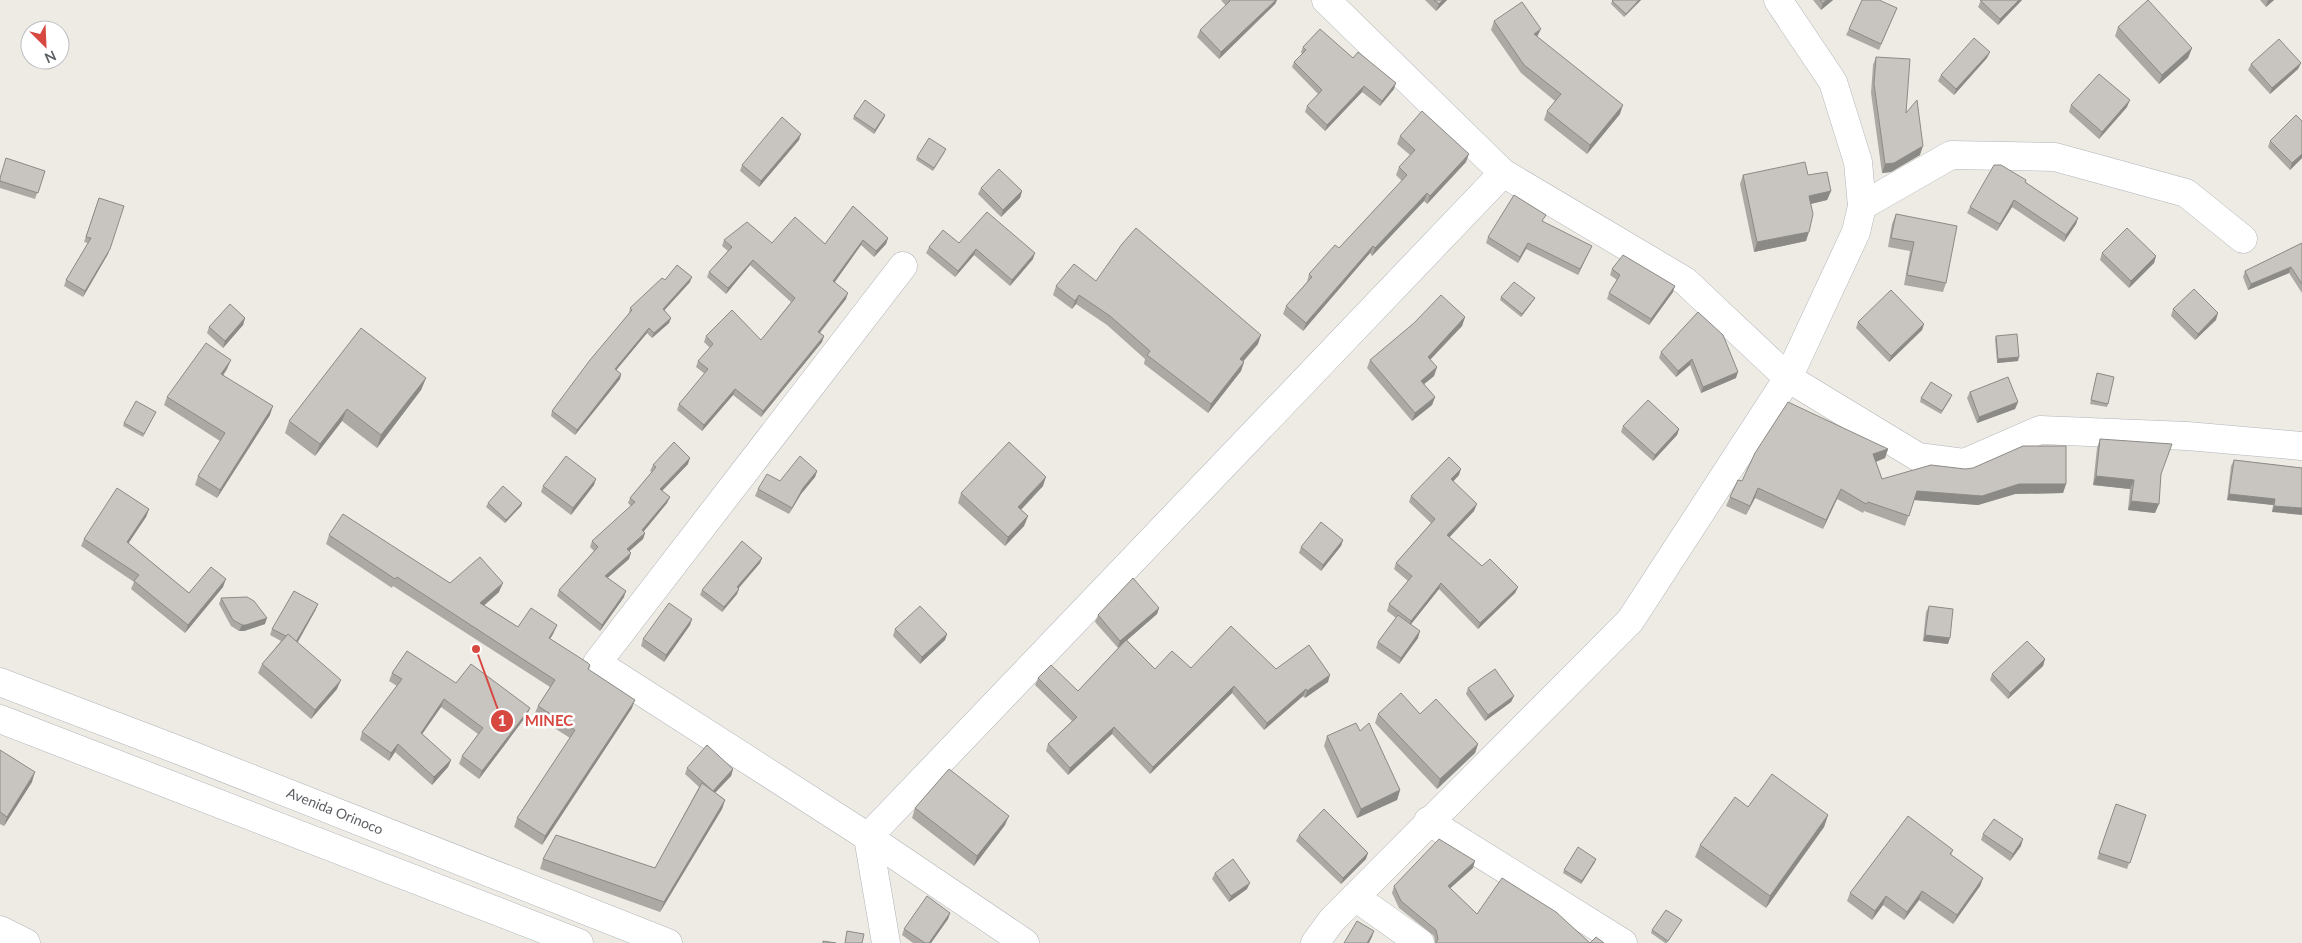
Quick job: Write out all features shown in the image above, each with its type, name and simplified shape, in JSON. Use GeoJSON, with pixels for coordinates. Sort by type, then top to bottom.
{"type":"FeatureCollection","features":[{"type":"Feature","properties":{"kind":"street"},"geometry":{"type":"LineString","coordinates":[[1326,0],[1503,173],[1684,281],[1788,378],[1918,457],[1964,462],[2040,430],[2187,436],[2302,446]]}},
{"type":"Feature","properties":{"kind":"street"},"geometry":{"type":"LineString","coordinates":[[1315,943],[1332,920],[1428,821],[1630,621],[1788,378],[1856,232],[1862,206],[1858,162],[1833,82],[1778,0]]}},
{"type":"Feature","properties":{"kind":"street"},"geometry":{"type":"LineString","coordinates":[[1862,206],[1951,155],[2055,157],[2186,193],[2244,239]]}},
{"type":"Feature","properties":{"kind":"street"},"geometry":{"type":"LineString","coordinates":[[868,837],[1503,173]]}},
{"type":"Feature","properties":{"kind":"street"},"geometry":{"type":"LineString","coordinates":[[903,266],[597,663],[868,837],[1025,943]]}},
{"type":"Feature","properties":{"kind":"street","name":"Avenida Orinoco"},"geometry":{"type":"LineString","coordinates":[[0,682],[181,751],[668,943]]}},
{"type":"Feature","properties":{"kind":"street"},"geometry":{"type":"LineString","coordinates":[[0,719],[579,943]]}},
{"type":"Feature","properties":{"kind":"street"},"geometry":{"type":"LineString","coordinates":[[1428,821],[1623,943]]}},
{"type":"Feature","properties":{"kind":"street"},"geometry":{"type":"LineString","coordinates":[[868,837],[886,943]]}},
{"type":"Feature","properties":{"kind":"street"},"geometry":{"type":"LineString","coordinates":[[1355,897],[1420,943]]}},
{"type":"Feature","properties":{"kind":"street"},"geometry":{"type":"LineString","coordinates":[[0,930],[26,943]]}},
{"type":"Feature","properties":{"kind":"building"},"geometry":{"type":"Polygon","coordinates":[[[1229,0],[1276,0],[1221,52],[1200,30],[1229,0]]]}},
{"type":"Feature","properties":{"kind":"building"},"geometry":{"type":"Polygon","coordinates":[[[1434,0],[1443,0],[1439,4],[1434,0]]]}},
{"type":"Feature","properties":{"kind":"building"},"geometry":{"type":"Polygon","coordinates":[[[1613,0],[1639,0],[1626,14],[1613,0]]]}},
{"type":"Feature","properties":{"kind":"building"},"geometry":{"type":"Polygon","coordinates":[[[1862,0],[1879,0],[1897,8],[1881,44],[1849,29],[1862,0]]]}},
{"type":"Feature","properties":{"kind":"building"},"geometry":{"type":"Polygon","coordinates":[[[1980,0],[2019,0],[2000,19],[1980,0]]]}},
{"type":"Feature","properties":{"kind":"building"},"geometry":{"type":"Polygon","coordinates":[[[2148,0],[2192,48],[2162,75],[2118,27],[2148,0]]]}},
{"type":"Feature","properties":{"kind":"building"},"geometry":{"type":"Polygon","coordinates":[[[1522,2],[1541,29],[1534,34],[1623,105],[1590,145],[1547,111],[1561,94],[1524,65],[1494,21],[1522,2]]]}},
{"type":"Feature","properties":{"kind":"building"},"geometry":{"type":"Polygon","coordinates":[[[1320,29],[1353,58],[1358,52],[1396,83],[1382,101],[1364,86],[1327,125],[1307,106],[1322,90],[1294,62],[1306,50],[1303,47],[1320,29]]]}},
{"type":"Feature","properties":{"kind":"building"},"geometry":{"type":"Polygon","coordinates":[[[1974,38],[1990,52],[1956,89],[1941,75],[1974,38]]]}},
{"type":"Feature","properties":{"kind":"building"},"geometry":{"type":"Polygon","coordinates":[[[2279,39],[2301,63],[2272,88],[2251,64],[2279,39]]]}},
{"type":"Feature","properties":{"kind":"building"},"geometry":{"type":"Polygon","coordinates":[[[1876,57],[1910,59],[1906,113],[1917,100],[1923,146],[1894,163],[1885,164],[1874,84],[1876,57]]]}},
{"type":"Feature","properties":{"kind":"building"},"geometry":{"type":"Polygon","coordinates":[[[2099,74],[2130,100],[2102,132],[2071,105],[2099,74]]]}},
{"type":"Feature","properties":{"kind":"building"},"geometry":{"type":"Polygon","coordinates":[[[865,100],[885,115],[875,130],[854,116],[865,100]]]}},
{"type":"Feature","properties":{"kind":"building"},"geometry":{"type":"Polygon","coordinates":[[[1422,111],[1469,154],[1430,196],[1427,193],[1375,248],[1373,246],[1306,323],[1286,306],[1312,277],[1309,274],[1335,245],[1339,248],[1407,175],[1399,167],[1415,150],[1400,136],[1422,111]]]}},
{"type":"Feature","properties":{"kind":"building"},"geometry":{"type":"Polygon","coordinates":[[[2296,115],[2302,121],[2302,154],[2292,163],[2270,141],[2296,115]]]}},
{"type":"Feature","properties":{"kind":"building"},"geometry":{"type":"Polygon","coordinates":[[[782,117],[801,134],[761,181],[742,165],[782,117]]]}},
{"type":"Feature","properties":{"kind":"building"},"geometry":{"type":"Polygon","coordinates":[[[929,138],[946,149],[934,168],[917,157],[929,138]]]}},
{"type":"Feature","properties":{"kind":"building"},"geometry":{"type":"Polygon","coordinates":[[[6,158],[45,171],[38,193],[0,181],[6,158]]]}},
{"type":"Feature","properties":{"kind":"building"},"geometry":{"type":"Polygon","coordinates":[[[1805,162],[1808,175],[1827,172],[1831,191],[1809,196],[1813,214],[1809,232],[1757,242],[1743,175],[1805,162]]]}},
{"type":"Feature","properties":{"kind":"building"},"geometry":{"type":"Polygon","coordinates":[[[1994,165],[2001,165],[2026,180],[2025,182],[2078,218],[2066,235],[2014,200],[2000,224],[1970,207],[1994,165]]]}},
{"type":"Feature","properties":{"kind":"building"},"geometry":{"type":"Polygon","coordinates":[[[999,169],[1022,191],[1003,210],[981,188],[999,169]]]}},
{"type":"Feature","properties":{"kind":"building"},"geometry":{"type":"Polygon","coordinates":[[[1514,195],[1546,215],[1542,221],[1592,246],[1580,269],[1528,243],[1520,257],[1488,237],[1514,195]]]}},
{"type":"Feature","properties":{"kind":"building"},"geometry":{"type":"Polygon","coordinates":[[[99,198],[124,206],[110,249],[85,291],[66,280],[91,238],[86,237],[99,198]]]}},
{"type":"Feature","properties":{"kind":"building"},"geometry":{"type":"Polygon","coordinates":[[[853,206],[888,238],[876,251],[863,240],[833,281],[848,293],[818,332],[824,336],[763,411],[735,389],[704,425],[679,404],[708,369],[698,361],[713,344],[706,336],[732,310],[761,340],[795,298],[753,260],[728,288],[709,272],[732,247],[724,240],[747,222],[772,243],[795,217],[825,244],[853,206]]]}},
{"type":"Feature","properties":{"kind":"building"},"geometry":{"type":"Polygon","coordinates":[[[987,212],[1035,253],[1012,280],[976,249],[958,271],[929,247],[943,230],[959,243],[987,212]]]}},
{"type":"Feature","properties":{"kind":"building"},"geometry":{"type":"Polygon","coordinates":[[[1896,214],[1957,226],[1946,283],[1907,275],[1914,242],[1891,238],[1896,214]]]}},
{"type":"Feature","properties":{"kind":"building"},"geometry":{"type":"Polygon","coordinates":[[[1136,228],[1261,335],[1240,359],[1244,362],[1211,404],[1147,355],[1150,351],[1110,316],[1079,295],[1075,301],[1056,286],[1074,264],[1096,281],[1122,244],[1136,228]]]}},
{"type":"Feature","properties":{"kind":"building"},"geometry":{"type":"Polygon","coordinates":[[[2127,228],[2156,256],[2131,281],[2102,253],[2127,228]]]}},
{"type":"Feature","properties":{"kind":"building"},"geometry":{"type":"Polygon","coordinates":[[[2302,243],[2302,284],[2291,267],[2251,284],[2245,271],[2302,243]]]}},
{"type":"Feature","properties":{"kind":"building"},"geometry":{"type":"Polygon","coordinates":[[[1623,255],[1675,286],[1651,319],[1609,293],[1620,275],[1612,269],[1623,255]]]}},
{"type":"Feature","properties":{"kind":"building"},"geometry":{"type":"Polygon","coordinates":[[[677,265],[692,277],[663,309],[671,318],[654,333],[649,328],[615,369],[621,374],[577,430],[552,411],[590,360],[632,310],[630,308],[662,278],[665,280],[677,265]]]}},
{"type":"Feature","properties":{"kind":"building"},"geometry":{"type":"Polygon","coordinates":[[[1514,282],[1535,298],[1522,314],[1501,297],[1514,282]]]}},
{"type":"Feature","properties":{"kind":"building"},"geometry":{"type":"Polygon","coordinates":[[[2194,289],[2218,313],[2198,334],[2173,309],[2194,289]]]}},
{"type":"Feature","properties":{"kind":"building"},"geometry":{"type":"Polygon","coordinates":[[[1891,290],[1924,324],[1891,356],[1858,322],[1891,290]]]}},
{"type":"Feature","properties":{"kind":"building"},"geometry":{"type":"Polygon","coordinates":[[[1441,295],[1465,317],[1428,357],[1437,367],[1421,381],[1435,397],[1415,413],[1370,360],[1414,323],[1441,295]]]}},
{"type":"Feature","properties":{"kind":"building"},"geometry":{"type":"Polygon","coordinates":[[[230,304],[245,318],[225,341],[209,327],[230,304]]]}},
{"type":"Feature","properties":{"kind":"building"},"geometry":{"type":"Polygon","coordinates":[[[1698,312],[1723,335],[1738,372],[1703,387],[1692,359],[1678,371],[1661,352],[1698,312]]]}},
{"type":"Feature","properties":{"kind":"building"},"geometry":{"type":"Polygon","coordinates":[[[361,328],[426,378],[381,435],[347,409],[320,444],[289,421],[361,328]]]}},
{"type":"Feature","properties":{"kind":"building"},"geometry":{"type":"Polygon","coordinates":[[[2017,334],[2019,357],[1998,359],[1996,336],[2017,334]]]}},
{"type":"Feature","properties":{"kind":"building"},"geometry":{"type":"Polygon","coordinates":[[[206,343],[231,360],[221,374],[273,406],[220,490],[198,476],[225,433],[167,397],[206,343]]]}},
{"type":"Feature","properties":{"kind":"building"},"geometry":{"type":"Polygon","coordinates":[[[2097,373],[2114,377],[2108,404],[2091,400],[2097,373]]]}},
{"type":"Feature","properties":{"kind":"building"},"geometry":{"type":"Polygon","coordinates":[[[2008,377],[2018,402],[1979,417],[1970,392],[2008,377]]]}},
{"type":"Feature","properties":{"kind":"building"},"geometry":{"type":"Polygon","coordinates":[[[1931,382],[1952,395],[1942,411],[1921,398],[1931,382]]]}},
{"type":"Feature","properties":{"kind":"building"},"geometry":{"type":"Polygon","coordinates":[[[1648,400],[1679,429],[1655,455],[1623,426],[1648,400]]]}},
{"type":"Feature","properties":{"kind":"building"},"geometry":{"type":"Polygon","coordinates":[[[136,401],[156,412],[144,434],[124,423],[136,401]]]}},
{"type":"Feature","properties":{"kind":"building"},"geometry":{"type":"Polygon","coordinates":[[[1788,402],[1888,449],[1873,454],[1882,479],[1931,465],[1965,469],[1973,468],[2023,446],[2066,446],[2066,484],[2019,484],[1982,496],[1917,491],[1909,516],[1868,502],[1866,504],[1841,489],[1826,520],[1758,488],[1750,506],[1730,497],[1738,480],[1742,481],[1755,453],[1788,402]]]}},
{"type":"Feature","properties":{"kind":"building"},"geometry":{"type":"Polygon","coordinates":[[[2100,439],[2172,444],[2161,474],[2159,504],[2131,501],[2134,480],[2096,476],[2100,439]]]}},
{"type":"Feature","properties":{"kind":"building"},"geometry":{"type":"Polygon","coordinates":[[[674,442],[690,458],[660,489],[670,497],[642,530],[645,533],[627,549],[631,553],[605,576],[626,591],[602,625],[559,590],[598,547],[592,541],[635,502],[630,498],[656,467],[653,465],[674,442]]]}},
{"type":"Feature","properties":{"kind":"building"},"geometry":{"type":"Polygon","coordinates":[[[1009,442],[1046,477],[1018,507],[1028,516],[1008,537],[961,493],[1009,442]]]}},
{"type":"Feature","properties":{"kind":"building"},"geometry":{"type":"Polygon","coordinates":[[[566,456],[596,479],[573,508],[543,486],[566,456]]]}},
{"type":"Feature","properties":{"kind":"building"},"geometry":{"type":"Polygon","coordinates":[[[800,456],[817,471],[803,488],[792,508],[758,489],[767,474],[780,481],[800,456]]]}},
{"type":"Feature","properties":{"kind":"building"},"geometry":{"type":"Polygon","coordinates":[[[1449,457],[1461,469],[1451,479],[1477,504],[1447,535],[1482,566],[1490,559],[1518,587],[1480,623],[1441,583],[1411,621],[1389,604],[1412,576],[1396,563],[1435,519],[1411,496],[1449,457]]]}},
{"type":"Feature","properties":{"kind":"building"},"geometry":{"type":"Polygon","coordinates":[[[2234,460],[2302,468],[2302,508],[2274,506],[2275,499],[2229,494],[2234,460]]]}},
{"type":"Feature","properties":{"kind":"building"},"geometry":{"type":"Polygon","coordinates":[[[503,486],[522,503],[506,520],[488,503],[503,486]]]}},
{"type":"Feature","properties":{"kind":"building"},"geometry":{"type":"Polygon","coordinates":[[[117,488],[149,509],[127,542],[189,593],[211,567],[226,579],[188,625],[134,581],[139,575],[84,539],[117,488]]]}},
{"type":"Feature","properties":{"kind":"building"},"geometry":{"type":"Polygon","coordinates":[[[343,514],[450,583],[480,557],[503,583],[480,603],[518,627],[531,608],[557,625],[549,638],[588,663],[590,665],[588,669],[635,700],[545,836],[517,818],[575,730],[538,706],[555,680],[329,535],[343,514]]]}},
{"type":"Feature","properties":{"kind":"building"},"geometry":{"type":"Polygon","coordinates":[[[1321,522],[1343,540],[1323,565],[1301,547],[1321,522]]]}},
{"type":"Feature","properties":{"kind":"building"},"geometry":{"type":"Polygon","coordinates":[[[742,541],[762,558],[737,587],[739,589],[724,607],[702,590],[742,541]]]}},
{"type":"Feature","properties":{"kind":"building"},"geometry":{"type":"Polygon","coordinates":[[[1133,578],[1159,608],[1120,641],[1098,615],[1133,578]]]}},
{"type":"Feature","properties":{"kind":"building"},"geometry":{"type":"Polygon","coordinates":[[[294,591],[318,604],[296,642],[288,634],[286,636],[272,629],[294,591]]]}},
{"type":"Feature","properties":{"kind":"building"},"geometry":{"type":"Polygon","coordinates":[[[247,597],[254,601],[267,618],[242,625],[233,620],[221,598],[247,597]]]}},
{"type":"Feature","properties":{"kind":"building"},"geometry":{"type":"Polygon","coordinates":[[[669,603],[692,619],[666,655],[643,639],[669,603]]]}},
{"type":"Feature","properties":{"kind":"building"},"geometry":{"type":"Polygon","coordinates":[[[920,606],[947,634],[922,657],[895,629],[920,606]]]}},
{"type":"Feature","properties":{"kind":"building"},"geometry":{"type":"Polygon","coordinates":[[[1929,606],[1953,609],[1950,638],[1925,635],[1929,606]]]}},
{"type":"Feature","properties":{"kind":"building"},"geometry":{"type":"Polygon","coordinates":[[[1398,615],[1420,631],[1401,658],[1378,642],[1398,615]]]}},
{"type":"Feature","properties":{"kind":"building"},"geometry":{"type":"Polygon","coordinates":[[[1231,626],[1276,669],[1309,645],[1330,675],[1307,691],[1306,689],[1267,723],[1234,686],[1153,767],[1114,727],[1070,768],[1048,744],[1077,717],[1038,678],[1051,665],[1078,691],[1126,640],[1155,669],[1172,651],[1191,668],[1231,626]]]}},
{"type":"Feature","properties":{"kind":"building"},"geometry":{"type":"Polygon","coordinates":[[[288,634],[341,680],[315,710],[262,664],[288,634]]]}},
{"type":"Feature","properties":{"kind":"building"},"geometry":{"type":"Polygon","coordinates":[[[2027,641],[2045,659],[2010,693],[1992,674],[2027,641]]]}},
{"type":"Feature","properties":{"kind":"building"},"geometry":{"type":"Polygon","coordinates":[[[407,651],[456,683],[471,664],[530,708],[482,771],[462,756],[483,728],[444,699],[421,733],[451,760],[434,777],[398,744],[391,753],[362,732],[402,679],[392,673],[407,651]]]}},
{"type":"Feature","properties":{"kind":"building"},"geometry":{"type":"Polygon","coordinates":[[[1495,669],[1514,696],[1488,715],[1468,688],[1495,669]]]}},
{"type":"Feature","properties":{"kind":"building"},"geometry":{"type":"Polygon","coordinates":[[[1401,693],[1420,714],[1436,699],[1478,744],[1440,779],[1378,714],[1401,693]]]}},
{"type":"Feature","properties":{"kind":"building"},"geometry":{"type":"Polygon","coordinates":[[[1356,723],[1360,731],[1369,723],[1400,790],[1361,809],[1327,736],[1356,723]]]}},
{"type":"Feature","properties":{"kind":"building"},"geometry":{"type":"Polygon","coordinates":[[[707,745],[733,769],[713,791],[687,768],[707,745]]]}},
{"type":"Feature","properties":{"kind":"building"},"geometry":{"type":"Polygon","coordinates":[[[0,750],[35,772],[7,817],[0,812],[0,750]]]}},
{"type":"Feature","properties":{"kind":"building"},"geometry":{"type":"Polygon","coordinates":[[[949,769],[1009,816],[977,856],[915,808],[949,769]]]}},
{"type":"Feature","properties":{"kind":"building"},"geometry":{"type":"Polygon","coordinates":[[[1772,774],[1828,815],[1770,896],[1700,845],[1735,797],[1748,807],[1772,774]]]}},
{"type":"Feature","properties":{"kind":"building"},"geometry":{"type":"Polygon","coordinates":[[[702,783],[725,800],[664,902],[543,859],[556,835],[655,868],[702,783]]]}},
{"type":"Feature","properties":{"kind":"building"},"geometry":{"type":"Polygon","coordinates":[[[2116,804],[2146,815],[2130,863],[2099,853],[2116,804]]]}},
{"type":"Feature","properties":{"kind":"building"},"geometry":{"type":"Polygon","coordinates":[[[1324,809],[1368,853],[1343,878],[1299,835],[1324,809]]]}},
{"type":"Feature","properties":{"kind":"building"},"geometry":{"type":"Polygon","coordinates":[[[1908,816],[1953,850],[1950,854],[1983,878],[1957,915],[1922,891],[1907,912],[1886,896],[1875,911],[1850,893],[1908,816]]]}},
{"type":"Feature","properties":{"kind":"building"},"geometry":{"type":"Polygon","coordinates":[[[1994,819],[2023,839],[2013,854],[1983,834],[1994,819]]]}},
{"type":"Feature","properties":{"kind":"building"},"geometry":{"type":"Polygon","coordinates":[[[1439,839],[1475,861],[1448,886],[1477,914],[1502,878],[1556,912],[1590,943],[1436,943],[1438,939],[1436,930],[1401,901],[1394,886],[1439,839]]]}},
{"type":"Feature","properties":{"kind":"building"},"geometry":{"type":"Polygon","coordinates":[[[1578,847],[1596,859],[1582,881],[1564,870],[1578,847]]]}},
{"type":"Feature","properties":{"kind":"building"},"geometry":{"type":"Polygon","coordinates":[[[1233,859],[1250,883],[1231,896],[1215,873],[1233,859]]]}},
{"type":"Feature","properties":{"kind":"building"},"geometry":{"type":"Polygon","coordinates":[[[927,896],[950,913],[929,943],[925,943],[904,929],[927,896]]]}},
{"type":"Feature","properties":{"kind":"building"},"geometry":{"type":"Polygon","coordinates":[[[1666,910],[1682,920],[1668,941],[1652,930],[1666,910]]]}},
{"type":"Feature","properties":{"kind":"building"},"geometry":{"type":"Polygon","coordinates":[[[1357,921],[1374,931],[1367,943],[1344,943],[1357,921]]]}},
{"type":"Feature","properties":{"kind":"building"},"geometry":{"type":"Polygon","coordinates":[[[847,931],[864,934],[862,943],[845,943],[847,931]]]}},
{"type":"Feature","properties":{"kind":"building"},"geometry":{"type":"Polygon","coordinates":[[[1596,937],[1604,943],[1590,943],[1596,937]]]}},
{"type":"Feature","properties":{"kind":"place","name":"MINEC"},"geometry":{"type":"Point","coordinates":[476,649]}}]}
